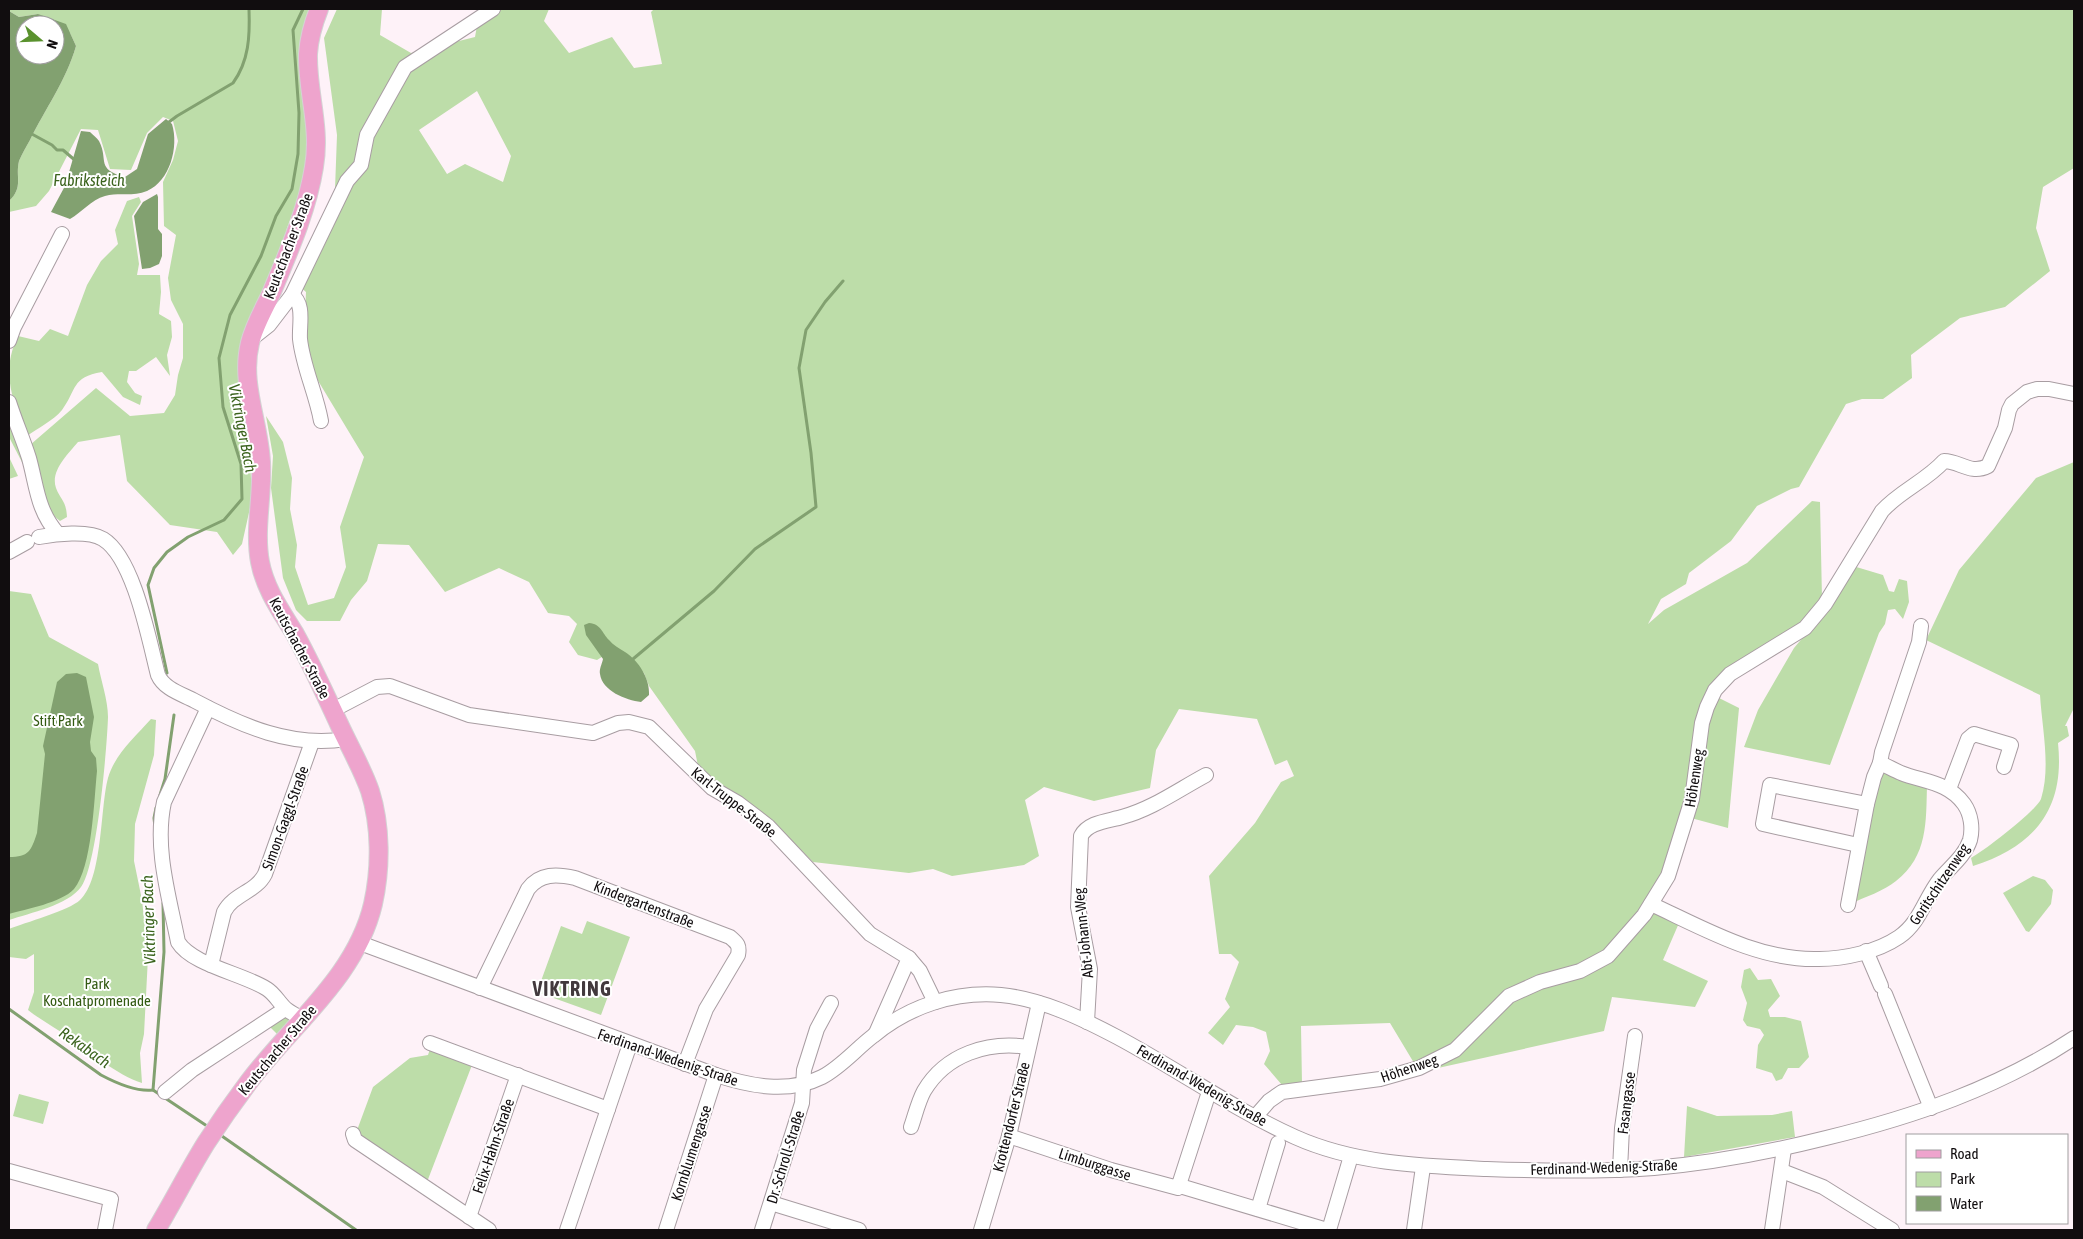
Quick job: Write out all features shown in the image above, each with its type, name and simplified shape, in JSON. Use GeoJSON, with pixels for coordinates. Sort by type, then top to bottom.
{"type":"FeatureCollection","features":[{"type":"Feature","properties":{"kind":"main road","name":"Keutschacher Straße"},"geometry":{"type":"LineString","coordinates":[[157,1229],[207,1141],[273,1052],[334,983],[360,943],[368,923],[377,879],[378,840],[376,819],[369,788],[315,672],[267,586],[260,562],[258,542],[261,467],[248,390],[247,357],[250,340],[280,273],[306,204],[315,166],[317,134],[308,56],[311,30],[319,9]]}},
{"type":"Feature","properties":{"kind":"street"},"geometry":{"type":"LineString","coordinates":[[250,340],[269,325],[292,295],[347,181],[361,165],[367,135],[405,67],[493,9]]}},
{"type":"Feature","properties":{"kind":"street"},"geometry":{"type":"LineString","coordinates":[[9,341],[14,327],[62,234]]}},
{"type":"Feature","properties":{"kind":"street"},"geometry":{"type":"LineString","coordinates":[[292,295],[297,299],[300,306],[299,329],[304,362],[317,399],[321,421]]}},
{"type":"Feature","properties":{"kind":"street","name":"Höhenweg"},"geometry":{"type":"LineString","coordinates":[[1255,1117],[1269,1100],[1282,1092],[1380,1079],[1418,1068],[1441,1058],[1454,1050],[1509,996],[1540,982],[1580,971],[1608,956],[1644,915],[1668,876],[1676,857],[1692,799],[1702,723],[1707,707],[1721,682],[1730,674],[1766,654],[1805,628],[1825,604],[1882,511],[1889,503],[1935,471],[1944,462],[1950,461],[1967,469],[1988,466],[2005,428],[2012,404],[2027,392],[2037,389],[2049,389],[2074,394]]}},
{"type":"Feature","properties":{"kind":"street"},"geometry":{"type":"LineString","coordinates":[[9,402],[24,444],[40,506],[56,534]]}},
{"type":"Feature","properties":{"kind":"street"},"geometry":{"type":"LineString","coordinates":[[9,552],[33,540],[56,534],[99,537],[108,543],[119,558],[135,587],[158,675],[170,688],[240,723],[270,734],[312,742],[346,739]]}},
{"type":"Feature","properties":{"kind":"street"},"geometry":{"type":"LineString","coordinates":[[1848,905],[1859,852],[1858,845],[1874,777],[1919,642],[1921,626]]}},
{"type":"Feature","properties":{"kind":"street","name":"Karl-Truppe-Straße"},"geometry":{"type":"LineString","coordinates":[[333,710],[377,687],[390,686],[469,715],[593,733],[618,723],[629,722],[649,727],[712,788],[738,803],[768,826],[870,934],[909,958],[920,971],[935,1002]]}},
{"type":"Feature","properties":{"kind":"street"},"geometry":{"type":"LineString","coordinates":[[208,708],[164,802],[161,817],[160,847],[178,942],[185,950],[211,965],[242,976],[266,989],[285,1009],[303,1019]]}},
{"type":"Feature","properties":{"kind":"street"},"geometry":{"type":"LineString","coordinates":[[1949,789],[1968,739],[1974,734],[2011,745],[2004,767]]}},
{"type":"Feature","properties":{"kind":"street","name":"Simon-Gaggl-Straße"},"geometry":{"type":"LineString","coordinates":[[211,965],[224,912],[228,905],[258,885],[265,874],[312,742]]}},
{"type":"Feature","properties":{"kind":"street","name":"Goritschitzenweg"},"geometry":{"type":"LineString","coordinates":[[1651,904],[1760,952],[1779,956],[1820,960],[1866,951],[1885,945],[1898,938],[1917,920],[1940,880],[1966,848],[1970,840],[1971,829],[1969,813],[1965,805],[1949,789],[1901,773],[1880,763]]}},
{"type":"Feature","properties":{"kind":"street","name":"Abt-Johann-Weg"},"geometry":{"type":"LineString","coordinates":[[1087,1022],[1090,969],[1078,906],[1081,836],[1083,832],[1097,824],[1140,811],[1206,775]]}},
{"type":"Feature","properties":{"kind":"street"},"geometry":{"type":"LineString","coordinates":[[1858,845],[1763,824],[1770,785],[1867,804]]}},
{"type":"Feature","properties":{"kind":"street","name":"Kindergartenstraße"},"geometry":{"type":"LineString","coordinates":[[480,988],[528,889],[534,882],[540,878],[553,875],[575,878],[730,937],[737,942],[739,947],[738,955],[706,1009],[685,1064]]}},
{"type":"Feature","properties":{"kind":"street","name":"Ferdinand-Wedenig-Straße"},"geometry":{"type":"LineString","coordinates":[[360,943],[716,1075],[738,1082],[768,1087],[803,1084],[821,1077],[837,1067],[876,1033],[899,1018],[935,1002],[984,994],[1016,997],[1039,1003],[1087,1022],[1145,1052],[1209,1092],[1296,1138],[1371,1161],[1424,1166],[1561,1171],[1620,1170],[1700,1162],[1784,1149],[1869,1128],[1931,1108],[2008,1076],[2074,1038]]}},
{"type":"Feature","properties":{"kind":"street"},"geometry":{"type":"LineString","coordinates":[[1866,951],[1931,1108]]}},
{"type":"Feature","properties":{"kind":"street"},"geometry":{"type":"LineString","coordinates":[[876,1033],[909,958]]}},
{"type":"Feature","properties":{"kind":"street","name":"Dr.-Schroll-Straße"},"geometry":{"type":"LineString","coordinates":[[762,1230],[802,1103],[804,1070],[817,1029],[831,1003]]}},
{"type":"Feature","properties":{"kind":"street","name":"Krottendorfer Straße"},"geometry":{"type":"LineString","coordinates":[[981,1230],[1009,1136],[1039,1003]]}},
{"type":"Feature","properties":{"kind":"street","name":"Keutschacher Straße"},"geometry":{"type":"LineString","coordinates":[[165,1092],[192,1070],[285,1009]]}},
{"type":"Feature","properties":{"kind":"street","name":"Fasangasse"},"geometry":{"type":"LineString","coordinates":[[1620,1170],[1622,1128],[1634,1036]]}},
{"type":"Feature","properties":{"kind":"street"},"geometry":{"type":"LineString","coordinates":[[430,1044],[608,1109]]}},
{"type":"Feature","properties":{"kind":"street"},"geometry":{"type":"LineString","coordinates":[[567,1230],[630,1044]]}},
{"type":"Feature","properties":{"kind":"street"},"geometry":{"type":"LineString","coordinates":[[911,1127],[924,1091],[942,1069],[964,1054],[994,1046],[1014,1045],[1028,1047]]}},
{"type":"Feature","properties":{"kind":"street","name":"Felix-Hahn-Straße"},"geometry":{"type":"LineString","coordinates":[[469,1217],[518,1075]]}},
{"type":"Feature","properties":{"kind":"street","name":"Kornblumengasse"},"geometry":{"type":"LineString","coordinates":[[666,1230],[716,1075]]}},
{"type":"Feature","properties":{"kind":"street"},"geometry":{"type":"LineString","coordinates":[[1180,1186],[1209,1092]]}},
{"type":"Feature","properties":{"kind":"street"},"geometry":{"type":"LineString","coordinates":[[353,1134],[355,1140],[488,1230]]}},
{"type":"Feature","properties":{"kind":"street","name":"Limburggasse"},"geometry":{"type":"LineString","coordinates":[[1009,1136],[1120,1173],[1175,1189],[1180,1186],[1328,1230],[1351,1156]]}},
{"type":"Feature","properties":{"kind":"street"},"geometry":{"type":"LineString","coordinates":[[1258,1210],[1278,1143]]}},
{"type":"Feature","properties":{"kind":"street"},"geometry":{"type":"LineString","coordinates":[[1772,1230],[1784,1149]]}},
{"type":"Feature","properties":{"kind":"street"},"geometry":{"type":"LineString","coordinates":[[1414,1230],[1424,1166]]}},
{"type":"Feature","properties":{"kind":"street"},"geometry":{"type":"LineString","coordinates":[[9,1172],[111,1199],[105,1230]]}},
{"type":"Feature","properties":{"kind":"street"},"geometry":{"type":"LineString","coordinates":[[1782,1172],[1823,1188],[1892,1230]]}},
{"type":"Feature","properties":{"kind":"street"},"geometry":{"type":"LineString","coordinates":[[771,1203],[859,1230]]}},
{"type":"Feature","properties":{"kind":"green space"},"geometry":{"type":"Polygon","coordinates":[[[9,9],[314,9],[311,137],[305,182],[287,228],[281,253],[244,339],[252,499],[242,544],[233,555],[217,532],[170,525],[127,481],[120,435],[78,442],[61,463],[56,475],[56,488],[66,507],[67,517],[60,521],[48,507],[37,475],[30,445],[96,388],[130,416],[164,413],[175,395],[183,358],[183,324],[171,300],[168,278],[176,235],[164,226],[163,182],[173,160],[178,141],[173,121],[163,117],[147,133],[131,170],[110,169],[98,130],[81,129],[49,191],[36,206],[9,212],[9,201],[14,196],[18,186],[19,161],[61,83],[76,46],[70,33],[65,30],[65,15],[16,15],[9,9]]]}},
{"type":"Feature","properties":{"kind":"green space"},"geometry":{"type":"Polygon","coordinates":[[[337,9],[382,9],[380,35],[411,53],[475,37],[480,9],[549,9],[544,21],[569,53],[612,37],[634,68],[662,64],[651,12],[654,9],[2074,9],[2074,168],[2043,187],[2036,228],[2050,271],[2005,307],[1960,318],[1911,355],[1912,378],[1883,399],[1862,399],[1846,404],[1799,487],[1757,506],[1731,541],[1689,573],[1686,584],[1661,599],[1648,624],[1664,610],[1747,563],[1812,501],[1820,502],[1822,599],[1806,619],[1717,679],[1687,801],[1665,871],[1646,904],[1604,953],[1583,964],[1507,993],[1443,1051],[1414,1063],[1390,1023],[1301,1026],[1302,1084],[1282,1085],[1264,1064],[1270,1051],[1266,1032],[1253,1027],[1236,1025],[1223,1045],[1208,1033],[1230,1007],[1225,999],[1239,962],[1231,954],[1219,954],[1209,876],[1255,823],[1281,782],[1294,776],[1287,760],[1275,765],[1257,719],[1179,709],[1156,750],[1150,788],[1094,801],[1044,787],[1025,800],[1039,856],[1024,865],[952,876],[933,869],[909,873],[813,862],[776,825],[699,771],[695,751],[649,686],[644,673],[613,650],[597,660],[578,655],[569,642],[577,624],[569,616],[548,613],[529,582],[499,568],[445,592],[409,545],[378,544],[367,581],[351,600],[340,621],[307,621],[296,610],[283,578],[271,488],[273,456],[266,416],[283,442],[292,478],[290,509],[297,545],[295,567],[308,605],[334,598],[346,567],[340,527],[364,457],[314,374],[304,336],[306,292],[299,286],[306,272],[335,189],[337,135],[324,38],[337,9]],[[477,91],[419,130],[447,174],[465,164],[503,182],[511,156],[477,91]]]}},
{"type":"Feature","properties":{"kind":"green space"},"geometry":{"type":"Polygon","coordinates":[[[139,197],[141,202],[132,216],[139,264],[137,275],[160,275],[159,314],[171,321],[172,337],[167,355],[170,376],[156,357],[136,371],[129,371],[127,382],[135,393],[142,396],[140,405],[123,397],[102,372],[92,374],[76,385],[59,414],[27,436],[10,387],[10,362],[18,336],[39,341],[50,329],[68,336],[87,285],[101,261],[118,244],[115,230],[127,201],[139,197]]]}},
{"type":"Feature","properties":{"kind":"green space"},"geometry":{"type":"Polygon","coordinates":[[[9,416],[27,468],[25,468],[9,437],[9,416]]]}},
{"type":"Feature","properties":{"kind":"green space"},"geometry":{"type":"Polygon","coordinates":[[[9,457],[18,476],[9,479],[9,457]]]}},
{"type":"Feature","properties":{"kind":"green space"},"geometry":{"type":"Polygon","coordinates":[[[2074,462],[2074,708],[2065,726],[2067,726],[2069,736],[2058,743],[2059,766],[2056,787],[2051,806],[2041,822],[2029,836],[2013,848],[1995,858],[1973,866],[1971,858],[2020,821],[2041,799],[2046,761],[2040,695],[1926,640],[1959,570],[2036,478],[2074,462]]]}},
{"type":"Feature","properties":{"kind":"green space"},"geometry":{"type":"Polygon","coordinates":[[[1853,566],[1883,575],[1889,591],[1894,592],[1899,579],[1907,581],[1909,602],[1903,619],[1895,609],[1888,610],[1885,624],[1879,633],[1830,765],[1744,747],[1758,710],[1794,648],[1821,616],[1853,566]]]}},
{"type":"Feature","properties":{"kind":"green space","name":"Stift Park"},"geometry":{"type":"Polygon","coordinates":[[[9,591],[31,594],[49,637],[98,664],[106,697],[108,717],[100,806],[87,875],[81,887],[67,899],[58,904],[9,920],[9,591]]]}},
{"type":"Feature","properties":{"kind":"green space"},"geometry":{"type":"Polygon","coordinates":[[[1717,697],[1739,708],[1728,828],[1691,818],[1708,716],[1717,697]]]}},
{"type":"Feature","properties":{"kind":"green space","name":"Park Koschatpromenade"},"geometry":{"type":"Polygon","coordinates":[[[151,719],[156,720],[154,755],[135,824],[134,861],[142,900],[148,957],[144,1034],[140,1053],[142,1083],[114,1069],[28,1010],[34,992],[34,954],[26,959],[9,957],[9,929],[75,904],[87,890],[97,860],[105,791],[111,769],[126,746],[151,719]]]}},
{"type":"Feature","properties":{"kind":"green space"},"geometry":{"type":"Polygon","coordinates":[[[1885,770],[1927,785],[1923,838],[1914,861],[1896,881],[1880,891],[1850,904],[1881,772],[1885,770]]]}},
{"type":"Feature","properties":{"kind":"green space"},"geometry":{"type":"Polygon","coordinates":[[[2033,876],[2045,880],[2053,890],[2051,904],[2029,932],[2026,931],[2003,893],[2033,876]]]}},
{"type":"Feature","properties":{"kind":"green space"},"geometry":{"type":"Polygon","coordinates":[[[1657,912],[1679,923],[1663,960],[1708,981],[1695,1007],[1612,997],[1604,1031],[1411,1074],[1520,995],[1587,972],[1650,914],[1657,912]]]}},
{"type":"Feature","properties":{"kind":"green space"},"geometry":{"type":"Polygon","coordinates":[[[587,921],[630,937],[601,1015],[537,992],[561,926],[582,934],[587,921]]]}},
{"type":"Feature","properties":{"kind":"green space"},"geometry":{"type":"Polygon","coordinates":[[[1750,968],[1758,980],[1771,979],[1780,996],[1768,1010],[1770,1017],[1785,1017],[1801,1021],[1809,1057],[1799,1068],[1788,1068],[1782,1079],[1776,1081],[1772,1073],[1756,1068],[1758,1045],[1764,1035],[1760,1029],[1747,1026],[1743,1020],[1747,1003],[1741,987],[1744,970],[1750,968]]]}},
{"type":"Feature","properties":{"kind":"green space"},"geometry":{"type":"Polygon","coordinates":[[[284,1015],[289,1018],[289,1022],[278,1035],[268,1025],[284,1015]]]}},
{"type":"Feature","properties":{"kind":"green space"},"geometry":{"type":"Polygon","coordinates":[[[431,1046],[472,1065],[427,1182],[356,1133],[373,1087],[410,1058],[428,1055],[431,1046]]]}},
{"type":"Feature","properties":{"kind":"green space"},"geometry":{"type":"Polygon","coordinates":[[[19,1094],[49,1102],[43,1124],[13,1116],[19,1094]]]}},
{"type":"Feature","properties":{"kind":"green space"},"geometry":{"type":"Polygon","coordinates":[[[1687,1106],[1717,1116],[1772,1115],[1792,1111],[1795,1137],[1684,1157],[1687,1106]]]}},
{"type":"Feature","properties":{"kind":"water"},"geometry":{"type":"Polygon","coordinates":[[[9,11],[16,15],[15,65],[65,65],[65,24],[76,46],[61,83],[19,161],[18,186],[14,196],[9,201],[9,11]]]}},
{"type":"Feature","properties":{"kind":"water","name":"Fabriksteich"},"geometry":{"type":"Polygon","coordinates":[[[166,119],[172,124],[174,133],[173,153],[167,171],[162,180],[155,186],[142,193],[105,196],[91,203],[70,219],[51,212],[65,186],[81,131],[90,132],[99,141],[106,167],[110,171],[125,177],[137,169],[148,134],[166,119]]]}},
{"type":"Feature","properties":{"kind":"water"},"geometry":{"type":"Polygon","coordinates":[[[157,194],[158,229],[162,234],[162,256],[159,264],[142,269],[134,216],[143,202],[157,194]]]}},
{"type":"Feature","properties":{"kind":"water"},"geometry":{"type":"Polygon","coordinates":[[[589,623],[599,627],[614,645],[635,660],[643,671],[648,683],[649,695],[641,702],[622,697],[605,685],[600,672],[603,659],[586,635],[584,625],[589,623]]]}},
{"type":"Feature","properties":{"kind":"water"},"geometry":{"type":"Polygon","coordinates":[[[77,673],[86,677],[94,717],[90,742],[91,751],[96,758],[97,771],[91,833],[85,866],[74,889],[68,894],[43,905],[9,914],[9,857],[21,856],[28,852],[37,833],[45,754],[43,746],[57,682],[66,674],[77,673]]]}},
{"type":"Feature","properties":{"kind":"waterway"},"geometry":{"type":"LineString","coordinates":[[168,126],[169,122],[177,116],[233,83],[242,66],[247,48],[249,9]]}},
{"type":"Feature","properties":{"kind":"waterway","name":"Viktringer Bach"},"geometry":{"type":"LineString","coordinates":[[167,673],[148,585],[154,568],[167,552],[188,537],[224,520],[242,499],[241,464],[223,407],[219,358],[230,315],[261,256],[276,216],[292,189],[298,154],[299,113],[293,30],[303,9]]}},
{"type":"Feature","properties":{"kind":"waterway"},"geometry":{"type":"LineString","coordinates":[[30,133],[52,145],[57,150],[63,150],[77,162]]}},
{"type":"Feature","properties":{"kind":"waterway"},"geometry":{"type":"LineString","coordinates":[[633,659],[714,591],[755,549],[816,507],[811,453],[799,368],[806,330],[825,302],[843,281]]}},
{"type":"Feature","properties":{"kind":"waterway","name":"Viktringer Bach"},"geometry":{"type":"LineString","coordinates":[[160,795],[165,779],[174,715]]}},
{"type":"Feature","properties":{"kind":"waterway","name":"Viktringer Bach"},"geometry":{"type":"LineString","coordinates":[[155,827],[156,808]]}},
{"type":"Feature","properties":{"kind":"waterway","name":"Viktringer Bach"},"geometry":{"type":"LineString","coordinates":[[163,903],[164,952],[153,1090],[210,1128]]}},
{"type":"Feature","properties":{"kind":"waterway","name":"Rekabach"},"geometry":{"type":"LineString","coordinates":[[9,1009],[101,1075],[133,1088],[153,1090]]}},
{"type":"Feature","properties":{"kind":"waterway","name":"Viktringer Bach"},"geometry":{"type":"LineString","coordinates":[[219,1134],[356,1230]]}},
{"type":"Feature","properties":{"kind":"district","name":"VIKTRING"},"geometry":{"type":"Point","coordinates":[572,988]}}]}
